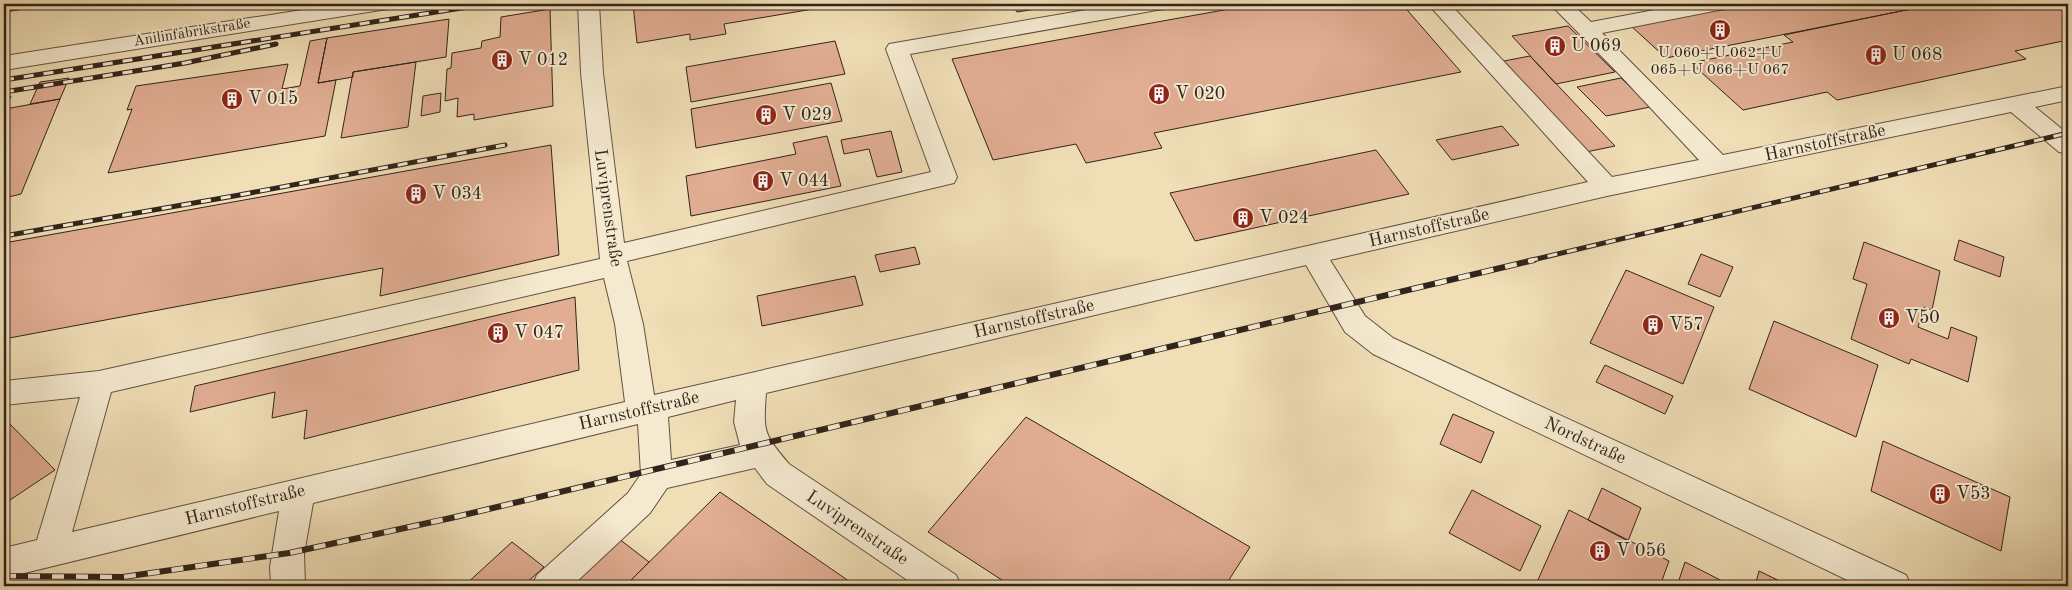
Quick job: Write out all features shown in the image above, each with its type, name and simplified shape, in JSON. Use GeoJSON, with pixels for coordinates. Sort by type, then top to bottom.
{"type":"FeatureCollection","features":[{"type":"Feature","properties":{"kind":"street","name":"Anilinfabrikstraße"},"geometry":{"type":"LineString","coordinates":[[4,63],[381,4]]}},
{"type":"Feature","properties":{"kind":"street","name":"Luviprenstraße"},"geometry":{"type":"LineString","coordinates":[[588,4],[592,73],[613,260],[647,409],[657,477]]}},
{"type":"Feature","properties":{"kind":"street"},"geometry":{"type":"LineString","coordinates":[[4,393],[99,383],[613,260],[945,177],[897,49],[1157,4]]}},
{"type":"Feature","properties":{"kind":"street"},"geometry":{"type":"LineString","coordinates":[[1438,4],[1607,188]]}},
{"type":"Feature","properties":{"kind":"street"},"geometry":{"type":"LineString","coordinates":[[1560,4],[1626,68],[1718,165]]}},
{"type":"Feature","properties":{"kind":"street"},"geometry":{"type":"LineString","coordinates":[[1586,29],[1719,4]]}},
{"type":"Feature","properties":{"kind":"street","name":"Harnstoffstraße"},"geometry":{"type":"LineString","coordinates":[[4,564],[299,491],[1312,254],[1607,188],[2068,93]]}},
{"type":"Feature","properties":{"kind":"street"},"geometry":{"type":"LineString","coordinates":[[2016,104],[2068,146]]}},
{"type":"Feature","properties":{"kind":"street","name":"Nordstraße"},"geometry":{"type":"LineString","coordinates":[[1312,254],[1355,324],[1383,346],[1894,586]]}},
{"type":"Feature","properties":{"kind":"street"},"geometry":{"type":"LineString","coordinates":[[50,552],[99,383]]}},
{"type":"Feature","properties":{"kind":"street","name":"Luviprenstraße"},"geometry":{"type":"LineString","coordinates":[[752,384],[749,422],[755,445],[778,474],[944,586]]}},
{"type":"Feature","properties":{"kind":"street"},"geometry":{"type":"LineString","coordinates":[[549,586],[639,503],[657,477],[761,454]]}},
{"type":"Feature","properties":{"kind":"street"},"geometry":{"type":"LineString","coordinates":[[288,586],[286,580],[288,553],[299,491]]}},
{"type":"Feature","properties":{"kind":"building"},"geometry":{"type":"Polygon","coordinates":[[[633,4],[824,4],[825,7],[724,24],[726,34],[690,40],[690,34],[637,43],[633,4]]]}},
{"type":"Feature","properties":{"kind":"building"},"geometry":{"type":"Polygon","coordinates":[[[1012,4],[1067,4],[1017,12],[1012,4]]]}},
{"type":"Feature","properties":{"kind":"building","name":"V 020"},"geometry":{"type":"Polygon","coordinates":[[[1257,4],[1402,4],[1461,72],[1154,133],[1162,148],[1086,163],[1076,144],[993,160],[952,59],[1257,4]]]}},
{"type":"Feature","properties":{"kind":"building"},"geometry":{"type":"Polygon","coordinates":[[[1501,4],[1529,4],[1505,8],[1501,4]]]}},
{"type":"Feature","properties":{"kind":"building","name":"U 060+U 062+U 065+U 066+U 067"},"geometry":{"type":"Polygon","coordinates":[[[1744,4],[1936,4],[1666,58],[1631,26],[1744,4]]]}},
{"type":"Feature","properties":{"kind":"building","name":"U 068"},"geometry":{"type":"Polygon","coordinates":[[[1936,4],[1949,4],[1955,8],[1975,4],[2068,4],[2068,40],[2015,51],[2026,59],[1837,100],[1827,92],[1743,110],[1691,63],[1793,42],[1784,35],[1936,4]]]}},
{"type":"Feature","properties":{"kind":"building","name":"V 012"},"geometry":{"type":"Polygon","coordinates":[[[550,9],[553,106],[474,120],[474,114],[457,117],[458,98],[445,101],[447,69],[451,68],[452,53],[481,48],[482,41],[500,37],[501,17],[550,9]]]}},
{"type":"Feature","properties":{"kind":"building"},"geometry":{"type":"Polygon","coordinates":[[[449,19],[446,57],[353,72],[353,77],[318,83],[327,38],[449,19]]]}},
{"type":"Feature","properties":{"kind":"building","name":"U 069"},"geometry":{"type":"Polygon","coordinates":[[[1568,26],[1615,72],[1556,84],[1512,36],[1568,26]]]}},
{"type":"Feature","properties":{"kind":"building","name":"V 015"},"geometry":{"type":"Polygon","coordinates":[[[327,38],[318,83],[336,80],[325,136],[108,173],[132,109],[127,110],[136,86],[288,64],[282,89],[300,86],[310,41],[327,38]]]}},
{"type":"Feature","properties":{"kind":"building"},"geometry":{"type":"Polygon","coordinates":[[[835,41],[845,74],[691,102],[686,67],[835,41]]]}},
{"type":"Feature","properties":{"kind":"building"},"geometry":{"type":"Polygon","coordinates":[[[1530,56],[1615,146],[1586,152],[1504,61],[1530,56]]]}},
{"type":"Feature","properties":{"kind":"building"},"geometry":{"type":"Polygon","coordinates":[[[416,62],[408,127],[341,138],[353,72],[416,62]]]}},
{"type":"Feature","properties":{"kind":"building"},"geometry":{"type":"Polygon","coordinates":[[[69,78],[60,99],[30,104],[40,82],[69,78]]]}},
{"type":"Feature","properties":{"kind":"building"},"geometry":{"type":"Polygon","coordinates":[[[1621,78],[1650,107],[1606,116],[1577,87],[1621,78]]]}},
{"type":"Feature","properties":{"kind":"building","name":"V 029"},"geometry":{"type":"Polygon","coordinates":[[[831,83],[842,121],[696,148],[691,109],[831,83]]]}},
{"type":"Feature","properties":{"kind":"building"},"geometry":{"type":"Polygon","coordinates":[[[441,93],[440,112],[421,116],[423,96],[441,93]]]}},
{"type":"Feature","properties":{"kind":"building"},"geometry":{"type":"Polygon","coordinates":[[[11,96],[5,109],[60,99],[21,194],[4,198],[4,98],[11,96]]]}},
{"type":"Feature","properties":{"kind":"building"},"geometry":{"type":"Polygon","coordinates":[[[1502,126],[1519,145],[1452,160],[1436,140],[1502,126]]]}},
{"type":"Feature","properties":{"kind":"building"},"geometry":{"type":"Polygon","coordinates":[[[891,131],[902,172],[877,177],[869,149],[844,154],[841,140],[891,131]]]}},
{"type":"Feature","properties":{"kind":"building","name":"V 044"},"geometry":{"type":"Polygon","coordinates":[[[827,136],[841,186],[691,216],[686,176],[796,154],[793,143],[827,136]]]}},
{"type":"Feature","properties":{"kind":"building","name":"V 034"},"geometry":{"type":"Polygon","coordinates":[[[551,145],[559,255],[380,296],[383,268],[4,339],[4,243],[551,145]]]}},
{"type":"Feature","properties":{"kind":"building","name":"V 024"},"geometry":{"type":"Polygon","coordinates":[[[1376,150],[1409,194],[1195,241],[1170,193],[1376,150]]]}},
{"type":"Feature","properties":{"kind":"building"},"geometry":{"type":"Polygon","coordinates":[[[1959,240],[2004,257],[2000,277],[1954,260],[1959,240]]]}},
{"type":"Feature","properties":{"kind":"building","name":"V50"},"geometry":{"type":"Polygon","coordinates":[[[1864,242],[1940,271],[1932,310],[1924,307],[1918,327],[1948,339],[1951,327],[1977,337],[1968,382],[1911,359],[1909,364],[1851,339],[1867,284],[1853,279],[1864,242]]]}},
{"type":"Feature","properties":{"kind":"building"},"geometry":{"type":"Polygon","coordinates":[[[915,247],[920,264],[880,272],[875,255],[915,247]]]}},
{"type":"Feature","properties":{"kind":"building"},"geometry":{"type":"Polygon","coordinates":[[[1701,254],[1733,267],[1720,297],[1688,284],[1701,254]]]}},
{"type":"Feature","properties":{"kind":"building","name":"V57"},"geometry":{"type":"Polygon","coordinates":[[[1626,270],[1714,307],[1683,384],[1590,343],[1626,270]]]}},
{"type":"Feature","properties":{"kind":"building"},"geometry":{"type":"Polygon","coordinates":[[[855,276],[863,305],[762,326],[757,296],[855,276]]]}},
{"type":"Feature","properties":{"kind":"building","name":"V 047"},"geometry":{"type":"Polygon","coordinates":[[[575,297],[579,370],[304,439],[307,410],[272,418],[275,392],[190,412],[195,386],[575,297]]]}},
{"type":"Feature","properties":{"kind":"building"},"geometry":{"type":"Polygon","coordinates":[[[1774,321],[1878,365],[1856,437],[1749,389],[1774,321]]]}},
{"type":"Feature","properties":{"kind":"building"},"geometry":{"type":"Polygon","coordinates":[[[1605,365],[1673,396],[1665,414],[1596,382],[1605,365]]]}},
{"type":"Feature","properties":{"kind":"building"},"geometry":{"type":"Polygon","coordinates":[[[1453,414],[1494,432],[1481,463],[1440,444],[1453,414]]]}},
{"type":"Feature","properties":{"kind":"building"},"geometry":{"type":"Polygon","coordinates":[[[1026,417],[1250,547],[1225,586],[1011,586],[928,532],[1026,417]]]}},
{"type":"Feature","properties":{"kind":"building"},"geometry":{"type":"Polygon","coordinates":[[[4,418],[55,470],[4,504],[4,418]]]}},
{"type":"Feature","properties":{"kind":"building","name":"V53"},"geometry":{"type":"Polygon","coordinates":[[[1883,441],[2010,497],[2001,551],[1871,491],[1883,441]]]}},
{"type":"Feature","properties":{"kind":"building"},"geometry":{"type":"Polygon","coordinates":[[[1602,488],[1641,508],[1628,541],[1588,520],[1602,488]]]}},
{"type":"Feature","properties":{"kind":"building"},"geometry":{"type":"Polygon","coordinates":[[[1472,490],[1541,526],[1520,571],[1449,533],[1472,490]]]}},
{"type":"Feature","properties":{"kind":"building"},"geometry":{"type":"Polygon","coordinates":[[[720,492],[856,586],[625,586],[720,492]]]}},
{"type":"Feature","properties":{"kind":"building","name":"V 056"},"geometry":{"type":"Polygon","coordinates":[[[1569,510],[1669,561],[1660,586],[1545,586],[1537,582],[1569,510]]]}},
{"type":"Feature","properties":{"kind":"building"},"geometry":{"type":"Polygon","coordinates":[[[605,528],[649,562],[625,586],[543,586],[605,528]]]}},
{"type":"Feature","properties":{"kind":"building"},"geometry":{"type":"Polygon","coordinates":[[[512,542],[544,567],[523,586],[464,586],[512,542]]]}},
{"type":"Feature","properties":{"kind":"building"},"geometry":{"type":"Polygon","coordinates":[[[1685,562],[1732,586],[1677,586],[1685,562]]]}},
{"type":"Feature","properties":{"kind":"building"},"geometry":{"type":"Polygon","coordinates":[[[1759,571],[1790,586],[1755,586],[1759,571]]]}},
{"type":"Feature","properties":{"kind":"railway"},"geometry":{"type":"LineString","coordinates":[[4,10],[44,4]]}},
{"type":"Feature","properties":{"kind":"railway"},"geometry":{"type":"LineString","coordinates":[[4,80],[487,4]]}},
{"type":"Feature","properties":{"kind":"railway"},"geometry":{"type":"LineString","coordinates":[[4,92],[185,63],[276,44]]}},
{"type":"Feature","properties":{"kind":"railway"},"geometry":{"type":"LineString","coordinates":[[1528,261],[2068,133]]}},
{"type":"Feature","properties":{"kind":"railway"},"geometry":{"type":"LineString","coordinates":[[4,236],[234,196],[505,145]]}},
{"type":"Feature","properties":{"kind":"railway"},"geometry":{"type":"LineString","coordinates":[[4,576],[123,577],[289,553],[451,518],[1534,260]]}},
{"type":"Feature","properties":{"kind":"place","name":"U 060+U 062+U 065+U 066+U 067"},"geometry":{"type":"Point","coordinates":[1720,30]}},
{"type":"Feature","properties":{"kind":"place","name":"U 069"},"geometry":{"type":"Point","coordinates":[1555,46]}},
{"type":"Feature","properties":{"kind":"place","name":"U 068"},"geometry":{"type":"Point","coordinates":[1876,55]}},
{"type":"Feature","properties":{"kind":"place","name":"V 012"},"geometry":{"type":"Point","coordinates":[502,60]}},
{"type":"Feature","properties":{"kind":"place","name":"V 020"},"geometry":{"type":"Point","coordinates":[1159,94]}},
{"type":"Feature","properties":{"kind":"place","name":"V 015"},"geometry":{"type":"Point","coordinates":[232,99]}},
{"type":"Feature","properties":{"kind":"place","name":"V 029"},"geometry":{"type":"Point","coordinates":[766,115]}},
{"type":"Feature","properties":{"kind":"place","name":"V 044"},"geometry":{"type":"Point","coordinates":[763,181]}},
{"type":"Feature","properties":{"kind":"place","name":"V 034"},"geometry":{"type":"Point","coordinates":[416,194]}},
{"type":"Feature","properties":{"kind":"place","name":"V 024"},"geometry":{"type":"Point","coordinates":[1243,218]}},
{"type":"Feature","properties":{"kind":"place","name":"V50"},"geometry":{"type":"Point","coordinates":[1889,318]}},
{"type":"Feature","properties":{"kind":"place","name":"V57"},"geometry":{"type":"Point","coordinates":[1653,325]}},
{"type":"Feature","properties":{"kind":"place","name":"V 047"},"geometry":{"type":"Point","coordinates":[498,333]}},
{"type":"Feature","properties":{"kind":"place","name":"V53"},"geometry":{"type":"Point","coordinates":[1940,494]}},
{"type":"Feature","properties":{"kind":"place","name":"V 056"},"geometry":{"type":"Point","coordinates":[1600,551]}}]}
